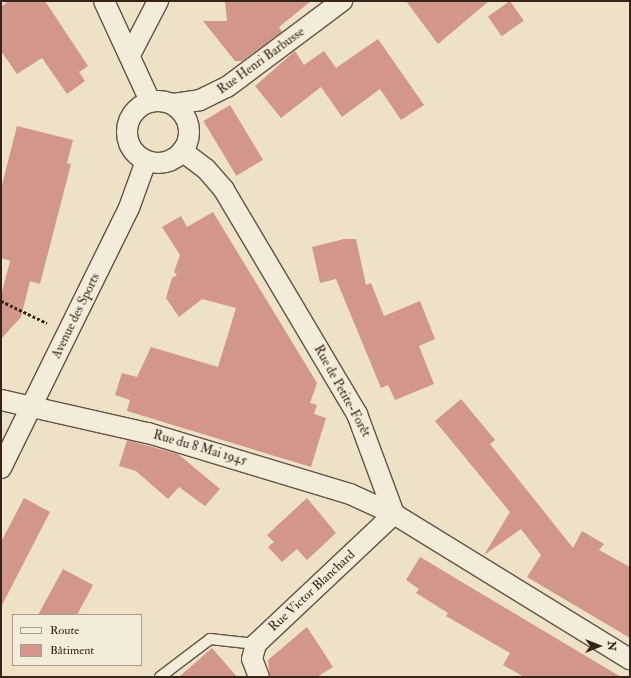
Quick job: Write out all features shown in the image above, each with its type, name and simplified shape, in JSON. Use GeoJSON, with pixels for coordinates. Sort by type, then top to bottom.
{"type":"FeatureCollection","features":[{"type":"Feature","properties":{"kind":"street"},"geometry":{"type":"LineString","coordinates":[[104,1],[150,101]]}},
{"type":"Feature","properties":{"kind":"street"},"geometry":{"type":"LineString","coordinates":[[130,55],[158,1]]}},
{"type":"Feature","properties":{"kind":"street","name":"Rue Henri Barbusse"},"geometry":{"type":"LineString","coordinates":[[173,104],[200,100],[228,87],[342,1]]}},
{"type":"Feature","properties":{"kind":"street"},"geometry":{"type":"LineString","coordinates":[[150,101],[173,104],[182,112],[189,126],[188,142],[182,151],[166,162],[146,161],[131,147],[127,132],[133,113],[150,101]]}},
{"type":"Feature","properties":{"kind":"street","name":"Rue de Petite-Forêt"},"geometry":{"type":"LineString","coordinates":[[182,151],[206,169],[224,190],[357,414],[394,514]]}},
{"type":"Feature","properties":{"kind":"street","name":"Avenue des Sports"},"geometry":{"type":"LineString","coordinates":[[1,468],[33,406],[68,331],[129,208],[146,161]]}},
{"type":"Feature","properties":{"kind":"street","name":"Rue du 8 Mai 1945"},"geometry":{"type":"LineString","coordinates":[[1,400],[148,433],[316,482],[394,514]]}},
{"type":"Feature","properties":{"kind":"street"},"geometry":{"type":"LineString","coordinates":[[394,514],[630,659]]}},
{"type":"Feature","properties":{"kind":"street","name":"Rue Victor Blanchard"},"geometry":{"type":"LineString","coordinates":[[256,644],[394,514]]}},
{"type":"Feature","properties":{"kind":"street"},"geometry":{"type":"LineString","coordinates":[[256,644],[252,659],[259,677]]}},
{"type":"Feature","properties":{"kind":"lane"},"geometry":{"type":"LineString","coordinates":[[160,677],[210,639],[256,644]]}},
{"type":"Feature","properties":{"kind":"path"},"geometry":{"type":"LineString","coordinates":[[1,301],[68,331]]}},
{"type":"Feature","properties":{"kind":"building"},"geometry":{"type":"Polygon","coordinates":[[[9,1],[45,1],[88,66],[79,72],[85,81],[67,94],[42,58],[17,74],[1,51],[1,7],[9,1]]]}},
{"type":"Feature","properties":{"kind":"building"},"geometry":{"type":"Polygon","coordinates":[[[225,1],[311,1],[279,27],[282,32],[242,61],[235,61],[203,21],[227,21],[225,1]]]}},
{"type":"Feature","properties":{"kind":"building"},"geometry":{"type":"Polygon","coordinates":[[[406,1],[489,1],[438,44],[406,1]]]}},
{"type":"Feature","properties":{"kind":"building"},"geometry":{"type":"Polygon","coordinates":[[[510,1],[524,21],[502,36],[488,16],[510,1]]]}},
{"type":"Feature","properties":{"kind":"building"},"geometry":{"type":"Polygon","coordinates":[[[378,39],[424,105],[401,120],[380,89],[342,117],[321,87],[281,118],[255,86],[295,51],[304,65],[324,51],[336,68],[378,39]]]}},
{"type":"Feature","properties":{"kind":"building"},"geometry":{"type":"Polygon","coordinates":[[[230,105],[263,160],[236,176],[203,121],[230,105]]]}},
{"type":"Feature","properties":{"kind":"building"},"geometry":{"type":"Polygon","coordinates":[[[17,126],[73,140],[67,163],[71,164],[40,284],[30,281],[21,317],[1,339],[1,296],[10,261],[1,258],[1,189],[17,126]]]}},
{"type":"Feature","properties":{"kind":"building"},"geometry":{"type":"Polygon","coordinates":[[[213,212],[317,383],[310,403],[317,405],[314,414],[326,418],[311,467],[127,411],[130,400],[115,395],[122,373],[137,377],[151,347],[218,367],[236,308],[202,299],[179,317],[166,298],[172,278],[177,275],[174,272],[180,255],[162,227],[181,216],[187,227],[213,212]]]}},
{"type":"Feature","properties":{"kind":"building"},"geometry":{"type":"Polygon","coordinates":[[[344,239],[356,239],[366,285],[371,283],[384,316],[420,301],[435,339],[419,346],[434,384],[395,400],[388,385],[381,388],[336,279],[320,283],[312,247],[344,239]]]}},
{"type":"Feature","properties":{"kind":"building"},"geometry":{"type":"Polygon","coordinates":[[[461,399],[495,440],[490,444],[573,548],[582,531],[604,544],[599,550],[630,567],[630,638],[527,577],[541,555],[521,529],[484,555],[510,512],[435,421],[461,399]]]}},
{"type":"Feature","properties":{"kind":"building"},"geometry":{"type":"Polygon","coordinates":[[[127,440],[178,454],[220,489],[205,506],[179,487],[168,499],[136,471],[119,466],[127,440]]]}},
{"type":"Feature","properties":{"kind":"building"},"geometry":{"type":"Polygon","coordinates":[[[24,498],[50,512],[1,607],[1,542],[24,498]]]}},
{"type":"Feature","properties":{"kind":"building"},"geometry":{"type":"Polygon","coordinates":[[[307,498],[336,533],[307,560],[297,549],[282,562],[268,547],[274,542],[267,535],[307,498]]]}},
{"type":"Feature","properties":{"kind":"building"},"geometry":{"type":"Polygon","coordinates":[[[420,557],[621,677],[524,677],[503,665],[510,653],[446,616],[448,613],[416,593],[419,589],[406,580],[420,557]]]}},
{"type":"Feature","properties":{"kind":"building"},"geometry":{"type":"Polygon","coordinates":[[[63,569],[93,585],[78,614],[39,614],[63,569]]]}},
{"type":"Feature","properties":{"kind":"building"},"geometry":{"type":"Polygon","coordinates":[[[307,627],[333,667],[317,677],[270,677],[268,660],[307,627]]]}},
{"type":"Feature","properties":{"kind":"building"},"geometry":{"type":"Polygon","coordinates":[[[212,648],[237,677],[179,677],[212,648]]]}}]}
